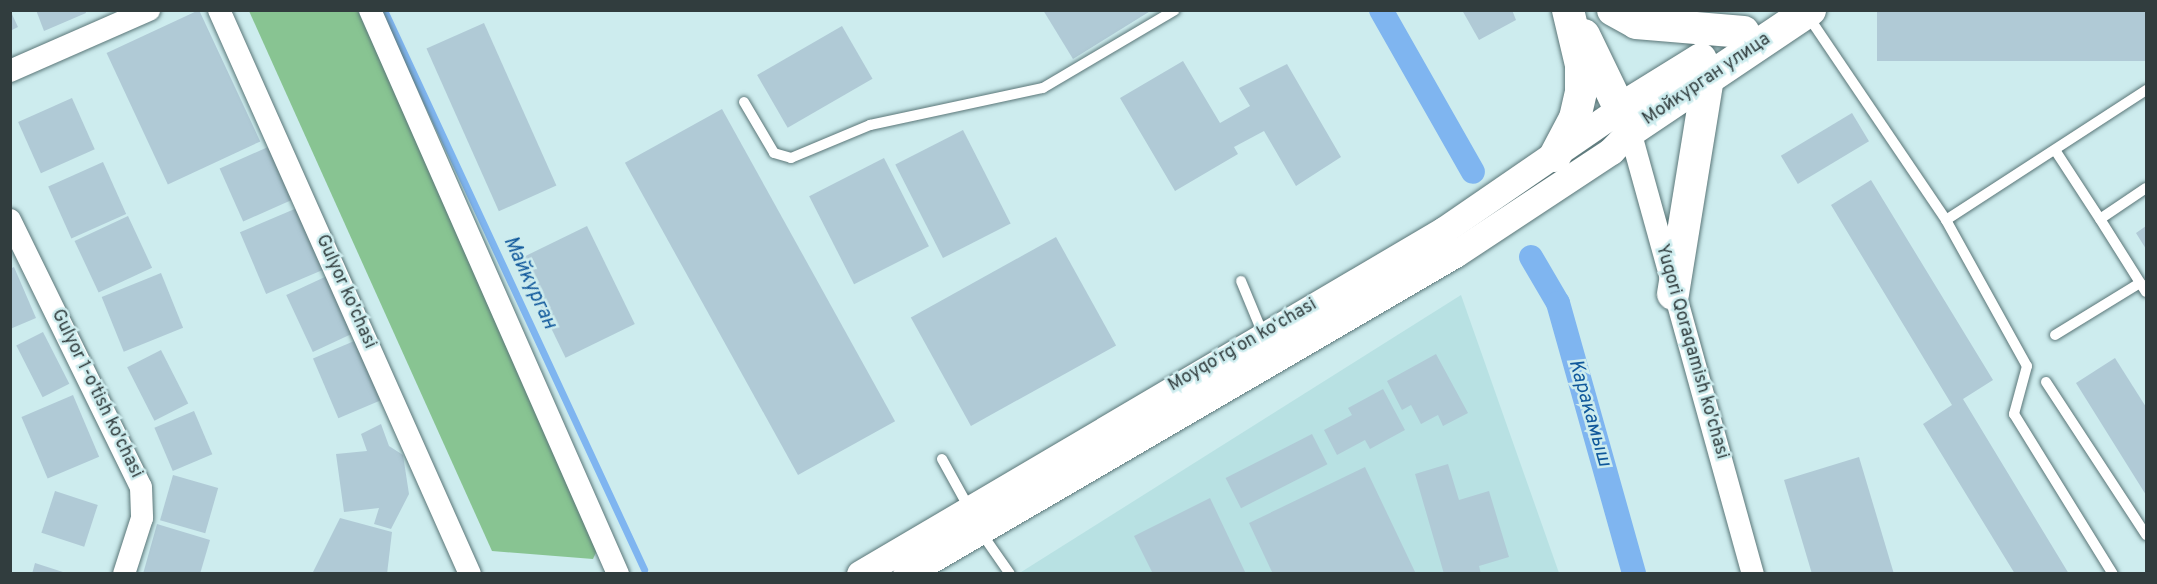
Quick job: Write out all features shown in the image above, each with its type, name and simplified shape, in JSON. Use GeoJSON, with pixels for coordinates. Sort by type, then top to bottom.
{"type":"FeatureCollection","features":[{"type":"Feature","properties":{"kind":"main road","name":"Yuqori Qoraqamish ko'chasi"},"geometry":{"type":"LineString","coordinates":[[1569,10],[1630,112]]}},
{"type":"Feature","properties":{"kind":"main road"},"geometry":{"type":"LineString","coordinates":[[1549,170],[1575,118],[1581,92],[1581,65],[1569,10]]}},
{"type":"Feature","properties":{"kind":"main road","name":"Yuqori Qoraqamish ko'chasi"},"geometry":{"type":"LineString","coordinates":[[1591,10],[1630,112]]}},
{"type":"Feature","properties":{"kind":"main road"},"geometry":{"type":"LineString","coordinates":[[1613,10],[1636,23],[1744,32]]}},
{"type":"Feature","properties":{"kind":"main road","name":"Мойкурган улица"},"geometry":{"type":"LineString","coordinates":[[1630,112],[1744,32],[1808,12]]}},
{"type":"Feature","properties":{"kind":"main road","name":"Мойкурган улица"},"geometry":{"type":"LineString","coordinates":[[1630,112],[1708,79],[1808,12]]}},
{"type":"Feature","properties":{"kind":"main road"},"geometry":{"type":"LineString","coordinates":[[1673,294],[1708,79]]}},
{"type":"Feature","properties":{"kind":"street"},"geometry":{"type":"LineString","coordinates":[[10,71],[149,10]]}},
{"type":"Feature","properties":{"kind":"street","name":"Gulyor ko'chasi"},"geometry":{"type":"LineString","coordinates":[[219,10],[470,573]]}},
{"type":"Feature","properties":{"kind":"street"},"geometry":{"type":"LineString","coordinates":[[370,10],[618,573]]}},
{"type":"Feature","properties":{"kind":"street","name":"Moyqoʻrgʻon koʻchasi"},"geometry":{"type":"LineString","coordinates":[[860,573],[974,519],[1449,242],[1630,112]]}},
{"type":"Feature","properties":{"kind":"street","name":"Yuqori Qoraqamish ko'chasi"},"geometry":{"type":"LineString","coordinates":[[1630,112],[1673,294],[1753,573]]}},
{"type":"Feature","properties":{"kind":"street","name":"Gulyor 1-o'tish ko'chasi"},"geometry":{"type":"LineString","coordinates":[[10,220],[141,487],[142,518],[124,573]]}},
{"type":"Feature","properties":{"kind":"street","name":"Moyqoʻrgʻon koʻchasi"},"geometry":{"type":"LineString","coordinates":[[906,573],[974,519],[1263,334],[1449,242]]}},
{"type":"Feature","properties":{"kind":"lane"},"geometry":{"type":"LineString","coordinates":[[744,102],[774,153],[791,158],[870,124],[1043,88],[1175,10]]}},
{"type":"Feature","properties":{"kind":"lane"},"geometry":{"type":"LineString","coordinates":[[1808,12],[1946,220],[2027,366],[2014,414],[2113,573]]}},
{"type":"Feature","properties":{"kind":"lane"},"geometry":{"type":"LineString","coordinates":[[1946,220],[2145,94]]}},
{"type":"Feature","properties":{"kind":"lane"},"geometry":{"type":"LineString","coordinates":[[2055,150],[2144,287],[2055,335]]}},
{"type":"Feature","properties":{"kind":"lane"},"geometry":{"type":"LineString","coordinates":[[2100,219],[2146,188]]}},
{"type":"Feature","properties":{"kind":"lane"},"geometry":{"type":"LineString","coordinates":[[1241,280],[1263,334]]}},
{"type":"Feature","properties":{"kind":"lane"},"geometry":{"type":"LineString","coordinates":[[2046,382],[2146,535]]}},
{"type":"Feature","properties":{"kind":"lane"},"geometry":{"type":"LineString","coordinates":[[942,459],[974,519],[1010,573]]}},
{"type":"Feature","properties":{"kind":"shaded area"},"geometry":{"type":"Polygon","coordinates":[[[1461,295],[1559,573],[1018,574],[1461,295]]]}},
{"type":"Feature","properties":{"kind":"green space"},"geometry":{"type":"Polygon","coordinates":[[[249,11],[358,11],[600,544],[593,559],[492,551],[249,11]]]}},
{"type":"Feature","properties":{"kind":"building"},"geometry":{"type":"Polygon","coordinates":[[[10,10],[18,27],[10,31],[10,10]]]}},
{"type":"Feature","properties":{"kind":"building"},"geometry":{"type":"Polygon","coordinates":[[[36,10],[85,10],[86,13],[44,31],[36,10]]]}},
{"type":"Feature","properties":{"kind":"building"},"geometry":{"type":"Polygon","coordinates":[[[199,10],[260,141],[168,185],[107,53],[199,10]]]}},
{"type":"Feature","properties":{"kind":"building"},"geometry":{"type":"Polygon","coordinates":[[[1043,10],[1152,10],[1073,59],[1043,10]]]}},
{"type":"Feature","properties":{"kind":"building"},"geometry":{"type":"Polygon","coordinates":[[[1462,10],[1512,10],[1516,20],[1479,40],[1462,10]]]}},
{"type":"Feature","properties":{"kind":"building"},"geometry":{"type":"Polygon","coordinates":[[[1877,10],[2146,10],[2146,61],[1877,61],[1877,10]]]}},
{"type":"Feature","properties":{"kind":"building"},"geometry":{"type":"Polygon","coordinates":[[[484,23],[556,186],[499,211],[426,49],[484,23]]]}},
{"type":"Feature","properties":{"kind":"building"},"geometry":{"type":"Polygon","coordinates":[[[842,26],[872,79],[788,128],[757,75],[842,26]]]}},
{"type":"Feature","properties":{"kind":"building"},"geometry":{"type":"Polygon","coordinates":[[[1183,61],[1220,123],[1250,106],[1239,88],[1287,64],[1341,157],[1296,186],[1264,131],[1234,147],[1238,154],[1175,191],[1120,98],[1183,61]]]}},
{"type":"Feature","properties":{"kind":"building"},"geometry":{"type":"Polygon","coordinates":[[[72,98],[95,149],[41,173],[18,122],[72,98]]]}},
{"type":"Feature","properties":{"kind":"building"},"geometry":{"type":"Polygon","coordinates":[[[722,109],[895,421],[798,475],[625,163],[722,109]]]}},
{"type":"Feature","properties":{"kind":"building"},"geometry":{"type":"Polygon","coordinates":[[[1852,113],[1869,141],[1798,184],[1781,156],[1852,113]]]}},
{"type":"Feature","properties":{"kind":"building"},"geometry":{"type":"Polygon","coordinates":[[[963,130],[1011,224],[943,258],[895,165],[963,130]]]}},
{"type":"Feature","properties":{"kind":"building"},"geometry":{"type":"Polygon","coordinates":[[[268,147],[292,200],[243,222],[220,169],[268,147]]]}},
{"type":"Feature","properties":{"kind":"building"},"geometry":{"type":"Polygon","coordinates":[[[884,158],[929,246],[854,284],[809,196],[884,158]]]}},
{"type":"Feature","properties":{"kind":"building"},"geometry":{"type":"Polygon","coordinates":[[[103,162],[126,214],[71,238],[48,186],[103,162]]]}},
{"type":"Feature","properties":{"kind":"building"},"geometry":{"type":"Polygon","coordinates":[[[1871,180],[1993,380],[1963,399],[2069,574],[2015,574],[1923,424],[1952,405],[1831,205],[1871,180]]]}},
{"type":"Feature","properties":{"kind":"building"},"geometry":{"type":"Polygon","coordinates":[[[297,208],[323,270],[266,294],[240,232],[297,208]]]}},
{"type":"Feature","properties":{"kind":"building"},"geometry":{"type":"Polygon","coordinates":[[[128,216],[152,268],[99,293],[75,241],[128,216]]]}},
{"type":"Feature","properties":{"kind":"building"},"geometry":{"type":"Polygon","coordinates":[[[587,226],[635,324],[566,358],[518,260],[587,226]]]}},
{"type":"Feature","properties":{"kind":"building"},"geometry":{"type":"Polygon","coordinates":[[[2146,226],[2146,249],[2136,233],[2146,226]]]}},
{"type":"Feature","properties":{"kind":"building"},"geometry":{"type":"Polygon","coordinates":[[[1056,237],[1116,345],[971,426],[911,317],[1056,237]]]}},
{"type":"Feature","properties":{"kind":"building"},"geometry":{"type":"Polygon","coordinates":[[[14,267],[36,318],[10,329],[10,269],[14,267]]]}},
{"type":"Feature","properties":{"kind":"building"},"geometry":{"type":"Polygon","coordinates":[[[161,273],[183,328],[124,352],[102,297],[161,273]]]}},
{"type":"Feature","properties":{"kind":"building"},"geometry":{"type":"Polygon","coordinates":[[[327,276],[354,333],[313,352],[286,295],[327,276]]]}},
{"type":"Feature","properties":{"kind":"building"},"geometry":{"type":"Polygon","coordinates":[[[43,332],[69,384],[43,397],[16,346],[43,332]]]}},
{"type":"Feature","properties":{"kind":"building"},"geometry":{"type":"Polygon","coordinates":[[[359,339],[384,399],[338,418],[313,359],[359,339]]]}},
{"type":"Feature","properties":{"kind":"building"},"geometry":{"type":"Polygon","coordinates":[[[161,350],[188,403],[154,421],[127,367],[161,350]]]}},
{"type":"Feature","properties":{"kind":"building"},"geometry":{"type":"Polygon","coordinates":[[[1436,354],[1468,413],[1443,426],[1438,415],[1421,424],[1411,405],[1402,410],[1387,381],[1436,354]]]}},
{"type":"Feature","properties":{"kind":"building"},"geometry":{"type":"Polygon","coordinates":[[[2115,358],[2146,407],[2146,495],[2076,383],[2115,358]]]}},
{"type":"Feature","properties":{"kind":"building"},"geometry":{"type":"Polygon","coordinates":[[[1383,389],[1405,430],[1370,449],[1365,440],[1337,455],[1324,430],[1352,415],[1348,408],[1383,389]]]}},
{"type":"Feature","properties":{"kind":"building"},"geometry":{"type":"Polygon","coordinates":[[[73,395],[99,457],[48,479],[21,417],[73,395]]]}},
{"type":"Feature","properties":{"kind":"building"},"geometry":{"type":"Polygon","coordinates":[[[194,411],[212,454],[173,471],[154,428],[194,411]]]}},
{"type":"Feature","properties":{"kind":"building"},"geometry":{"type":"Polygon","coordinates":[[[381,424],[389,446],[403,455],[409,494],[391,529],[374,524],[379,508],[344,512],[336,454],[367,451],[361,434],[381,424]]]}},
{"type":"Feature","properties":{"kind":"building"},"geometry":{"type":"Polygon","coordinates":[[[1312,434],[1327,464],[1241,508],[1226,478],[1312,434]]]}},
{"type":"Feature","properties":{"kind":"building"},"geometry":{"type":"Polygon","coordinates":[[[1859,457],[1894,574],[1812,574],[1784,480],[1859,457]]]}},
{"type":"Feature","properties":{"kind":"building"},"geometry":{"type":"Polygon","coordinates":[[[1448,464],[1459,500],[1489,491],[1509,557],[1479,566],[1481,574],[1444,574],[1415,474],[1448,464]]]}},
{"type":"Feature","properties":{"kind":"building"},"geometry":{"type":"Polygon","coordinates":[[[1365,467],[1416,574],[1273,574],[1249,523],[1365,467]]]}},
{"type":"Feature","properties":{"kind":"building"},"geometry":{"type":"Polygon","coordinates":[[[173,475],[218,488],[205,533],[160,520],[173,475]]]}},
{"type":"Feature","properties":{"kind":"building"},"geometry":{"type":"Polygon","coordinates":[[[55,491],[98,505],[84,547],[41,533],[55,491]]]}},
{"type":"Feature","properties":{"kind":"building"},"geometry":{"type":"Polygon","coordinates":[[[1210,498],[1246,574],[1153,574],[1134,536],[1210,498]]]}},
{"type":"Feature","properties":{"kind":"building"},"geometry":{"type":"Polygon","coordinates":[[[340,518],[392,532],[387,574],[312,574],[340,518]]]}},
{"type":"Feature","properties":{"kind":"building"},"geometry":{"type":"Polygon","coordinates":[[[157,524],[210,540],[200,574],[143,574],[157,524]]]}},
{"type":"Feature","properties":{"kind":"building"},"geometry":{"type":"Polygon","coordinates":[[[35,563],[66,573],[66,574],[32,574],[35,563]]]}},
{"type":"Feature","properties":{"kind":"waterway","name":"Майкурган"},"geometry":{"type":"LineString","coordinates":[[384,10],[644,569]]}},
{"type":"Feature","properties":{"kind":"waterway","name":"Каракамыш"},"geometry":{"type":"LineString","coordinates":[[1381,10],[1473,172]]}},
{"type":"Feature","properties":{"kind":"waterway","name":"Каракамыш"},"geometry":{"type":"LineString","coordinates":[[1531,257],[1558,303],[1634,574]]}}]}
